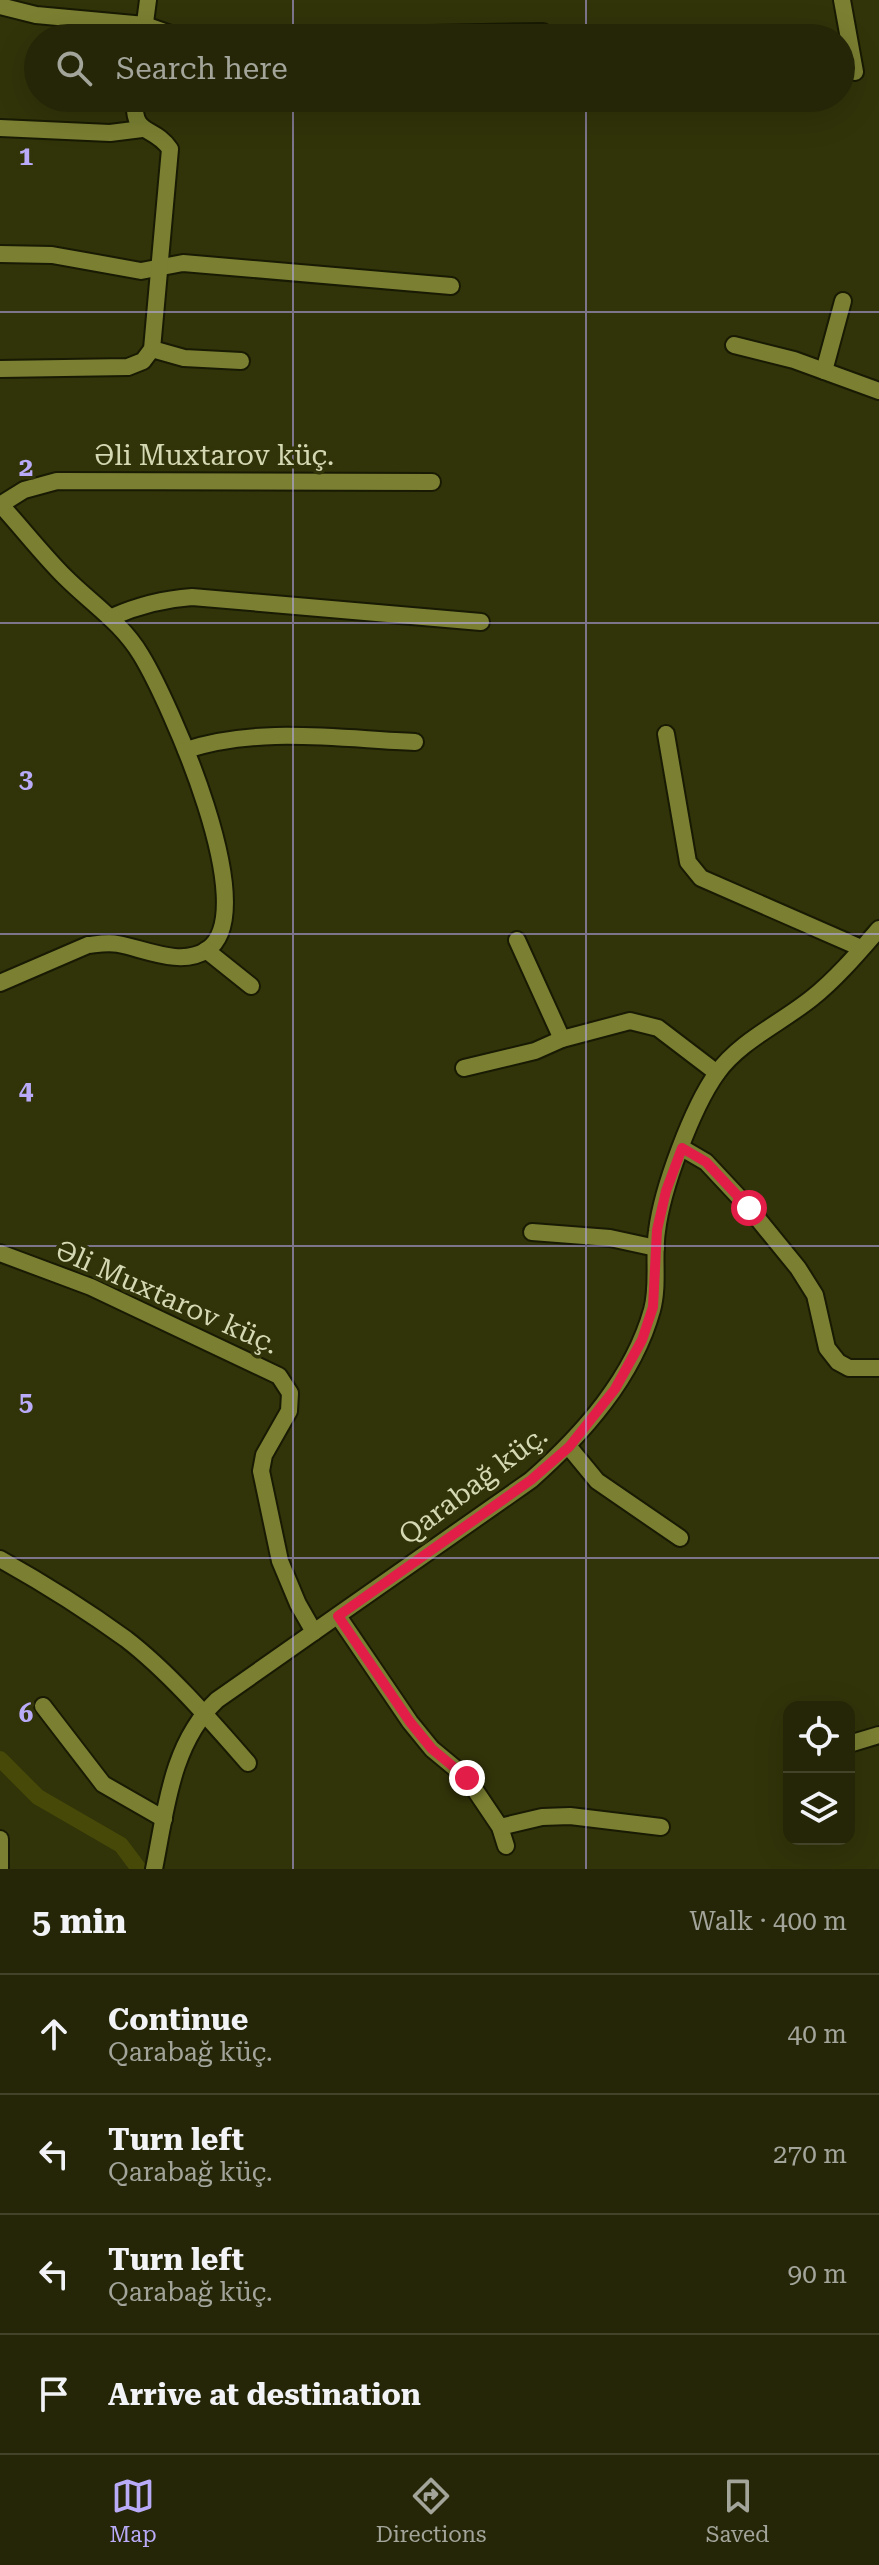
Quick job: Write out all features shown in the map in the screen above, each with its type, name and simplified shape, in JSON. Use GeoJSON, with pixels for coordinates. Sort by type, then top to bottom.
{"type":"FeatureCollection","features":[{"type":"Feature","properties":{"kind":"street"},"geometry":{"type":"LineString","coordinates":[[145,24],[148,0]]}},
{"type":"Feature","properties":{"kind":"street"},"geometry":{"type":"LineString","coordinates":[[842,0],[846,24]]}},
{"type":"Feature","properties":{"kind":"street"},"geometry":{"type":"LineString","coordinates":[[0,6],[97,24]]}},
{"type":"Feature","properties":{"kind":"street"},"geometry":{"type":"LineString","coordinates":[[136,112],[142,129]]}},
{"type":"Feature","properties":{"kind":"street"},"geometry":{"type":"LineString","coordinates":[[0,128],[110,133],[142,129],[162,137],[170,149],[152,349],[143,361],[128,367],[0,369]]}},
{"type":"Feature","properties":{"kind":"street"},"geometry":{"type":"LineString","coordinates":[[0,254],[52,255],[141,271],[183,263],[451,286]]}},
{"type":"Feature","properties":{"kind":"street"},"geometry":{"type":"LineString","coordinates":[[824,371],[843,301]]}},
{"type":"Feature","properties":{"kind":"street"},"geometry":{"type":"LineString","coordinates":[[734,345],[794,360],[879,391]]}},
{"type":"Feature","properties":{"kind":"street"},"geometry":{"type":"LineString","coordinates":[[152,349],[184,358],[241,361]]}},
{"type":"Feature","properties":{"kind":"street","name":"Əli Muxtarov küç."},"geometry":{"type":"LineString","coordinates":[[206,950],[223,927],[227,907],[222,856],[186,750],[142,655],[112,617],[65,577],[0,504],[24,490],[57,481],[432,482]]}},
{"type":"Feature","properties":{"kind":"street"},"geometry":{"type":"LineString","coordinates":[[112,617],[165,599],[192,597],[481,622]]}},
{"type":"Feature","properties":{"kind":"street"},"geometry":{"type":"LineString","coordinates":[[666,734],[688,862],[692,870],[701,878],[861,948]]}},
{"type":"Feature","properties":{"kind":"street"},"geometry":{"type":"LineString","coordinates":[[186,750],[213,741],[248,736],[415,742]]}},
{"type":"Feature","properties":{"kind":"street","name":"Qarabağ küç."},"geometry":{"type":"LineString","coordinates":[[154,1869],[177,1760],[204,1712],[531,1480],[569,1447],[615,1389],[642,1340],[653,1307],[657,1230],[666,1191],[717,1073],[738,1051],[814,997],[879,930]]}},
{"type":"Feature","properties":{"kind":"street"},"geometry":{"type":"LineString","coordinates":[[517,940],[562,1039]]}},
{"type":"Feature","properties":{"kind":"street"},"geometry":{"type":"LineString","coordinates":[[0,983],[88,945],[116,943],[158,955],[189,956],[206,950],[251,986]]}},
{"type":"Feature","properties":{"kind":"street"},"geometry":{"type":"LineString","coordinates":[[464,1068],[535,1051],[562,1039],[630,1021],[658,1028],[717,1073]]}},
{"type":"Feature","properties":{"kind":"street"},"geometry":{"type":"LineString","coordinates":[[682,1148],[706,1162],[798,1268],[815,1295],[827,1348],[838,1362],[849,1368],[879,1368]]}},
{"type":"Feature","properties":{"kind":"street"},"geometry":{"type":"LineString","coordinates":[[532,1232],[610,1238],[656,1248]]}},
{"type":"Feature","properties":{"kind":"street","name":"Əli Muxtarov küç."},"geometry":{"type":"LineString","coordinates":[[0,1253],[91,1287],[279,1376],[290,1393],[289,1411],[264,1455],[261,1471],[280,1561],[314,1632]]}},
{"type":"Feature","properties":{"kind":"street"},"geometry":{"type":"LineString","coordinates":[[569,1447],[597,1481],[680,1538]]}},
{"type":"Feature","properties":{"kind":"street"},"geometry":{"type":"LineString","coordinates":[[0,1559],[127,1640],[204,1712],[248,1763]]}},
{"type":"Feature","properties":{"kind":"street"},"geometry":{"type":"LineString","coordinates":[[338,1616],[410,1722],[432,1749],[467,1778],[500,1827],[506,1846]]}},
{"type":"Feature","properties":{"kind":"street"},"geometry":{"type":"LineString","coordinates":[[43,1706],[103,1784],[164,1819]]}},
{"type":"Feature","properties":{"kind":"street"},"geometry":{"type":"LineString","coordinates":[[855,1742],[879,1735]]}},
{"type":"Feature","properties":{"kind":"street"},"geometry":{"type":"LineString","coordinates":[[500,1827],[542,1817],[570,1816],[661,1827]]}},
{"type":"Feature","properties":{"kind":"street"},"geometry":{"type":"LineString","coordinates":[[0,1839],[0,1869]]}},
{"type":"Feature","properties":{"kind":"waterway"},"geometry":{"type":"LineString","coordinates":[[0,1759],[38,1797],[121,1845],[139,1869]]}},
{"type":"Feature","properties":{"kind":"route"},"geometry":{"type":"LineString","coordinates":[[467,1778],[432,1749],[410,1722],[338,1616],[531,1480],[569,1447],[615,1389],[642,1340],[653,1307],[657,1230],[666,1191],[682,1148],[706,1162],[749,1208]]}}]}
